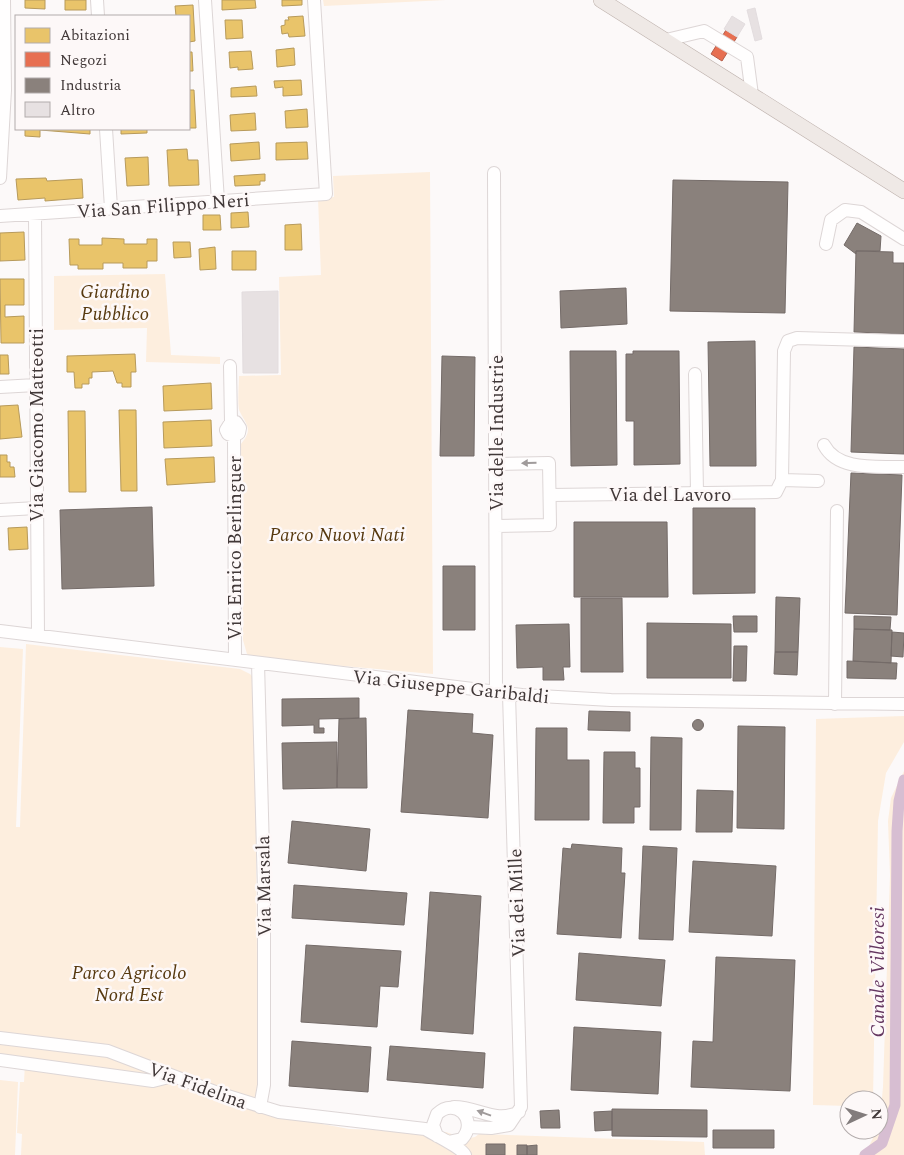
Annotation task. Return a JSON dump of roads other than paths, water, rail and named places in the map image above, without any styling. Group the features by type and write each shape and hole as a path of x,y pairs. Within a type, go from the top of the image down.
{"main road":[{"path":"601,0 904,191"}],"street":[{"path":"0,178 5,107 4,0"},
{"path":"97,0 98,15"},
{"path":"205,0 218,201"},
{"name":"Via San Filippo Neri","path":"0,216 326,194 314,0"},
{"path":"666,40 704,31 747,57 752,95"},
{"path":"106,130 111,208"},
{"name":"Via delle Industrie","path":"494,173 496,526 502,693"},
{"path":"826,244 831,220 845,210 861,212 904,238"},
{"name":"Via Giacomo Matteotti","path":"35,214 38,636"},
{"path":"818,481 782,480 784,351 788,341 797,338 904,341"},
{"name":"Via Enrico Berlinguer","path":"230,366 231,422 236,422 240,428 239,433 234,436 235,660"},
{"path":"694,374 697,493"},
{"path":"0,387 36,385"},
{"path":"824,445 829,453 849,464 904,467"},
{"path":"496,464 549,463 550,495 550,525 496,526"},
{"name":"Via del Lavoro","path":"550,495 770,493 779,489 782,480"},
{"path":"0,510 37,508"},
{"path":"836,704 837,511"},
{"name":"Via Giuseppe Garibaldi","path":"0,631 502,693 605,700 904,704"},
{"name":"Via Marsala","path":"258,663 264,890 264,1085 260,1107"},
{"name":"Via dei Mille","path":"502,693 522,1094 519,1112"},
{"name":"Via Fidelina","path":"0,1040 108,1051 260,1107 306,1116 425,1129 459,1147 465,1155"},
{"path":"0,1060 153,1081 173,1076"},
{"path":"449,1107 469,1107 498,1118 509,1117 519,1112"},
{"path":"449,1107 464,1112 468,1129 469,1155"},
{"name":"Via Fidelina","path":"398,1126 437,1114 449,1107"},
{"path":"468,1129 501,1128 509,1125 519,1112"},
{"path":"437,1114 433,1125 442,1139 462,1139 468,1129"}],"waterway":[{"name":"Canale Villoresi","path":"865,1155 882,1143 895,1105 897,831 899,801 904,780"}],"park label":[{"name":"Giardino Pubblico","path":"115,302"},
{"name":"Parco Nuovi Nati","path":"337,534"},
{"name":"Parco Agricolo Nord Est","path":"129,983"}]}
